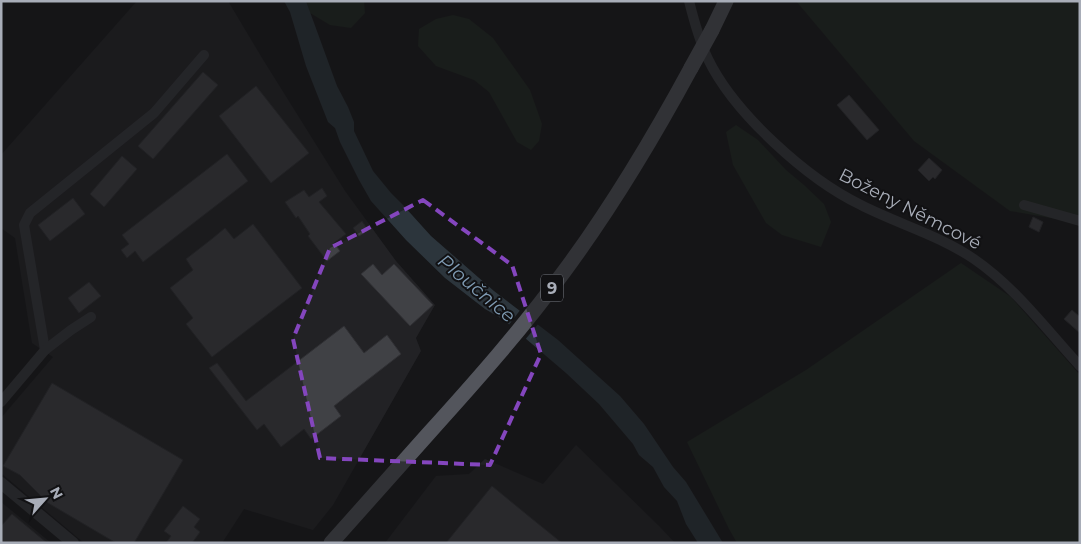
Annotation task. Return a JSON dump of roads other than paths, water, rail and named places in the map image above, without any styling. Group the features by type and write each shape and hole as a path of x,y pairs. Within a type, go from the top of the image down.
{"main road":[{"name":"9","path":"331,543 452,408 534,312 590,237 659,128 726,1"}],"street":[{"name":"Boženy Němcové","path":"689,1 701,42 718,77 735,101 770,138 806,170 834,190 861,205 947,244 974,259 1012,291 1080,366"},
{"path":"45,350 24,225 30,213 154,113 204,54"},
{"path":"1024,206 1080,221"},
{"path":"1,402 45,350 91,317"},
{"path":"1,483 73,543"}],"water":[{"name":"Ploučnice","path":"284,1 306,1 337,86 354,122 354,131 373,171 431,236 494,291 558,340 620,396 644,424 673,467 686,482 723,543 698,543 686,524 677,501 664,487 653,467 639,455 633,444 599,404 504,320 485,309 445,278 406,240 371,201 340,142 335,128 328,122 306,66 290,12"}]}
